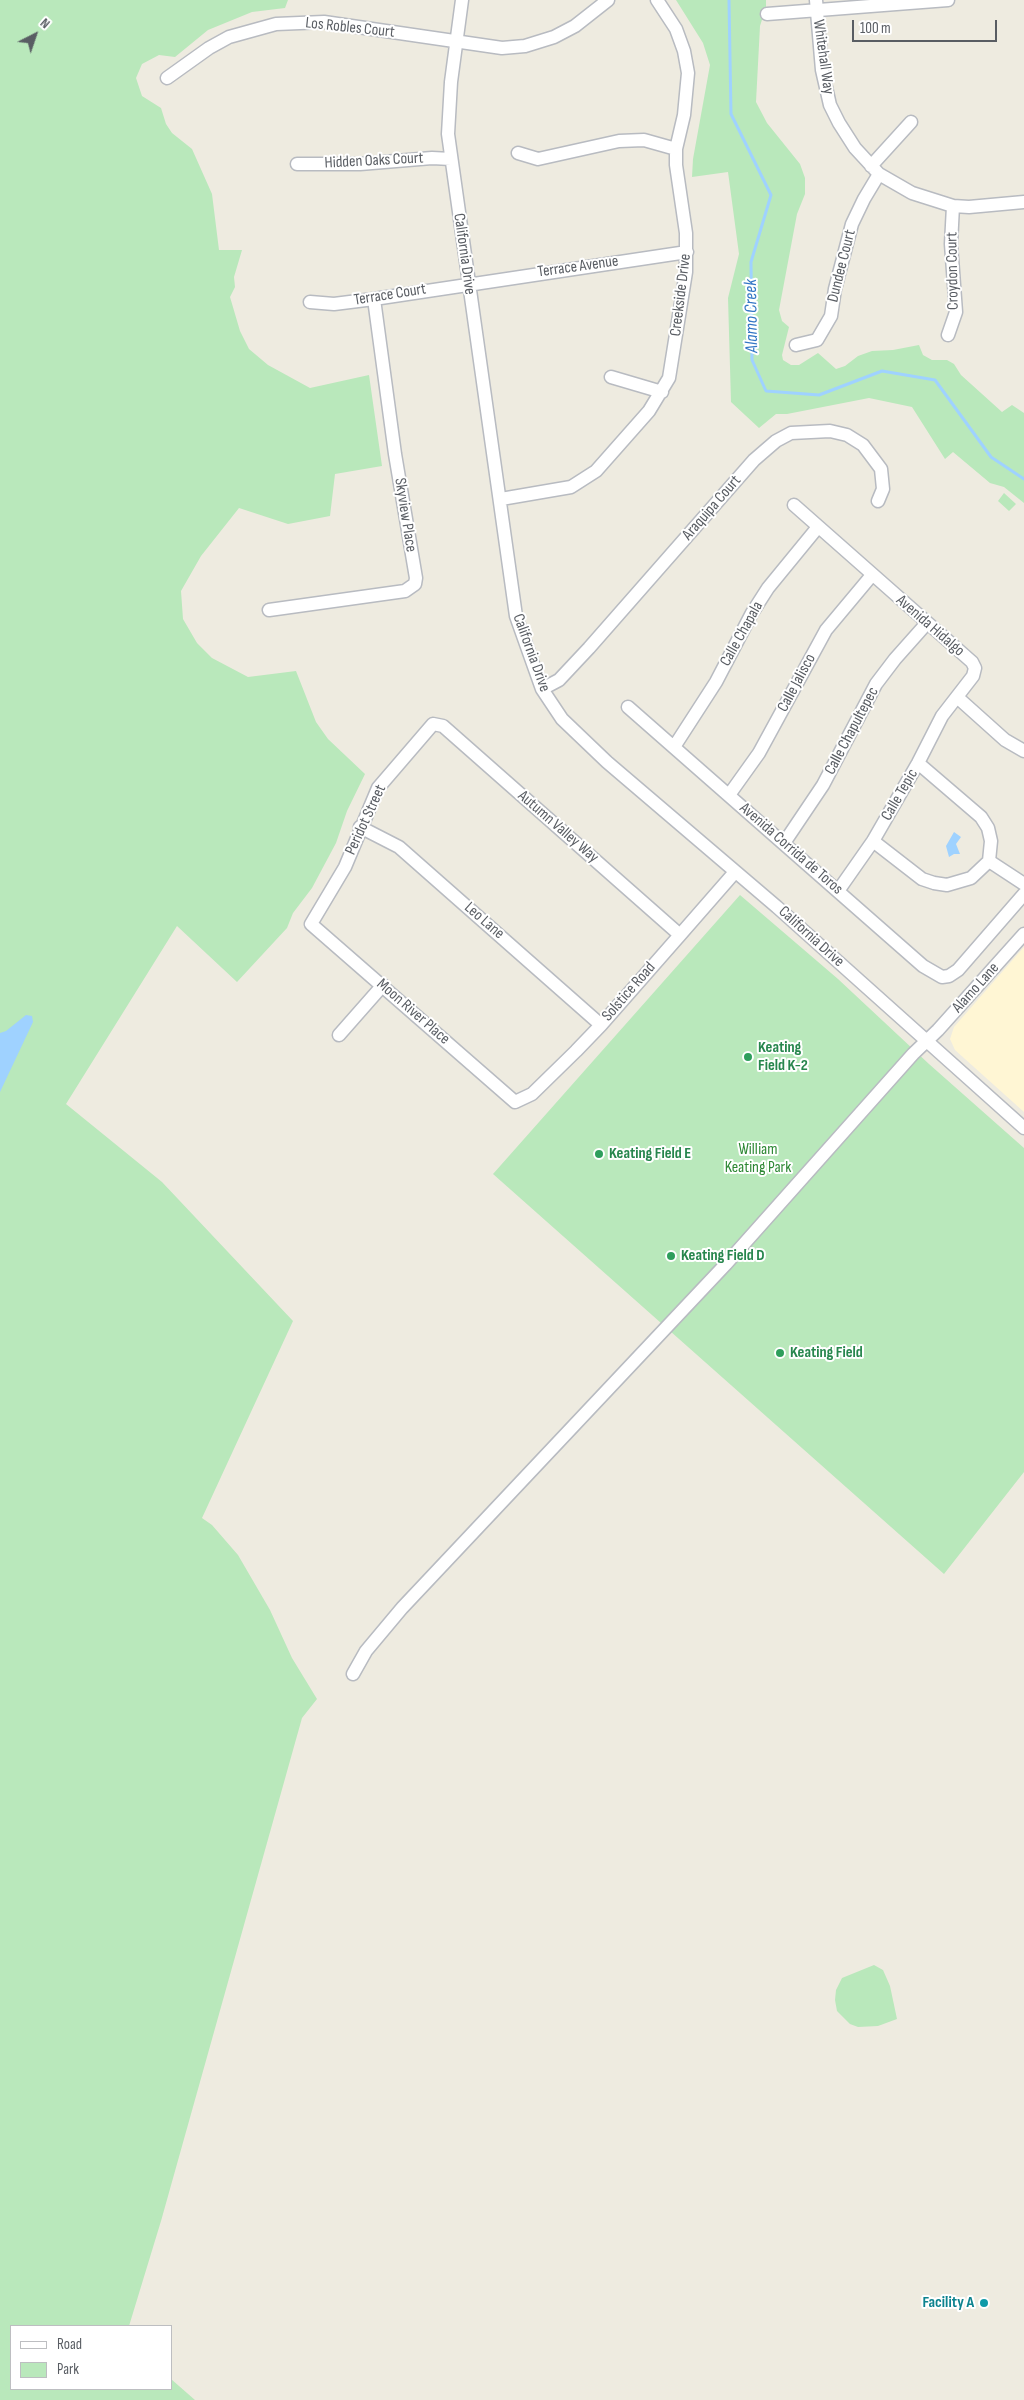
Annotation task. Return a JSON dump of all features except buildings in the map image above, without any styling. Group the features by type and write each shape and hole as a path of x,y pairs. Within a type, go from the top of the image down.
{"street":[{"name":"California Drive","path":"462,0 451,82 448,134 516,616 542,689 562,719 581,738 1024,1128"},
{"name":"Los Robles Court","path":"167,78 209,48 229,37 276,24 324,22 502,48 525,46 554,37 575,26 608,0"},
{"name":"Creekside Drive","path":"501,499 571,487 583,481 607,460 649,412 669,378 686,272 686,233 676,165 676,149 684,115 688,73 684,51 676,29 657,0"},
{"path":"767,14 816,5 948,0"},
{"name":"Whitehall Way","path":"816,5 822,70 830,105 855,148 875,170 912,193 953,206 969,207 1024,202"},
{"name":"Dundee Court","path":"796,345 817,340 830,316 852,224 875,170 911,122"},
{"path":"518,153 538,159 620,141 644,140 676,149"},
{"name":"Hidden Oaks Court","path":"297,164 360,164 432,158 451,159"},
{"name":"Croydon Court","path":"948,336 956,312 951,244 953,206"},
{"name":"Terrace Avenue","path":"469,284 687,252"},
{"name":"Terrace Court","path":"310,302 334,304 469,284"},
{"name":"Skyview Place","path":"270,610 405,591 415,584 374,299"},
{"path":"611,377 662,392"},
{"name":"Araquipa Court","path":"542,689 559,680 754,460 791,433 830,431 848,435 863,445 882,469 884,482 878,501"},
{"name":"Avenida Hidalgo","path":"794,505 972,662 975,668 973,676 957,697"},
{"name":"Calle Chapala","path":"674,746 716,682 752,613 768,588 818,527"},
{"name":"Calle Jalisco","path":"729,795 759,753 826,630 872,575"},
{"name":"Calle Chapultepec","path":"784,843 823,785 876,684 927,623"},
{"path":"957,697 1005,740 1024,751"},
{"name":"Calle Tepic","path":"838,891 873,841 918,763 942,716 957,697"},
{"name":"Avenida Corrida de Toros","path":"628,707 932,972 942,977 949,976 958,970 1024,894"},
{"name":"Peridot Street","path":"311,924 345,867 360,827 378,788 434,724"},
{"name":"Autumn Valley Way","path":"434,724 443,726 680,935"},
{"path":"873,841 922,879 934,884 947,885 971,878 989,861 991,840 988,828 981,817 918,763"},
{"name":"Leo Lane","path":"360,827 399,847 601,1025"},
{"path":"989,861 1024,884"},
{"name":"Solstice Road","path":"515,1102 532,1094 601,1025 735,872"},
{"name":"Moon River Place","path":"311,924 515,1102"},
{"name":"Alamo Lane","path":"353,1674 366,1651 402,1608 726,1264 1024,934"},
{"path":"338,1035 383,985"}],"shaded area":[{"path":"1024,947 1024,1112 955,1050 950,1039 954,1027"}],"green space":[{"path":"0,0 288,0 285,8 252,12 208,30 175,57 159,55 142,64 136,78 142,96 161,108 166,124 172,133 192,149 212,194 219,250 242,250 234,277 235,287 230,297 240,331 249,349 268,365 310,388 369,375 382,466 335,474 330,516 288,524 239,508 201,556 181,591 183,619 197,643 212,658 248,677 296,671 316,722 328,739 365,774 347,811 336,843 312,888 293,913 287,928 237,982 177,926 66,1104 162,1182 293,1321 202,1518 212,1525 238,1555 270,1610 292,1658 317,1699 302,1718 161,2221 129,2325 10,2325 10,2390 172,2390 172,2380 195,2400 0,2400"},
{"path":"676,0 766,0 766,7 760,26 756,102 767,123 800,164 805,178 805,194 797,214 779,310 782,321 789,327 782,355 783,360 791,365 799,365 818,353 836,369 845,366 858,356 872,351 893,350 919,345 923,355 932,360 947,360 954,364 961,375 1002,412 1012,405 1024,413 1024,503 1004,487 990,483 953,452 945,459 912,407 869,398 787,414 776,414 759,428 731,402 728,298 739,254 728,172 692,177 693,159 710,65 703,43"},
{"path":"1004,493 1016,504 1009,511 998,501"},
{"name":"William Keating Park","path":"740,895 838,979 929,1064 1024,1148 1024,1472 944,1574 493,1174"},
{"path":"874,1965 883,1970 890,1986 897,2019 878,2026 858,2027 850,2024 837,2011 836,1990 842,1978"}],"water":[{"path":"954,832 961,837 956,844 960,854 954,854 949,857 946,846"},
{"path":"26,1015 32,1016 33,1022 0,1092 0,1033 6,1031"}],"waterway":[{"name":"Alamo Creek","path":"729,0 731,114 771,195 751,262 752,360 766,391 819,395 882,371 935,380 991,457 1024,479"}],"place":[{"name":"Keating Field K-2","path":"748,1057"},
{"name":"Keating Field E","path":"599,1154"},
{"name":"Keating Field D","path":"671,1256"},
{"name":"Keating Field","path":"780,1353"},
{"name":"Facility A","path":"984,2303"}]}
